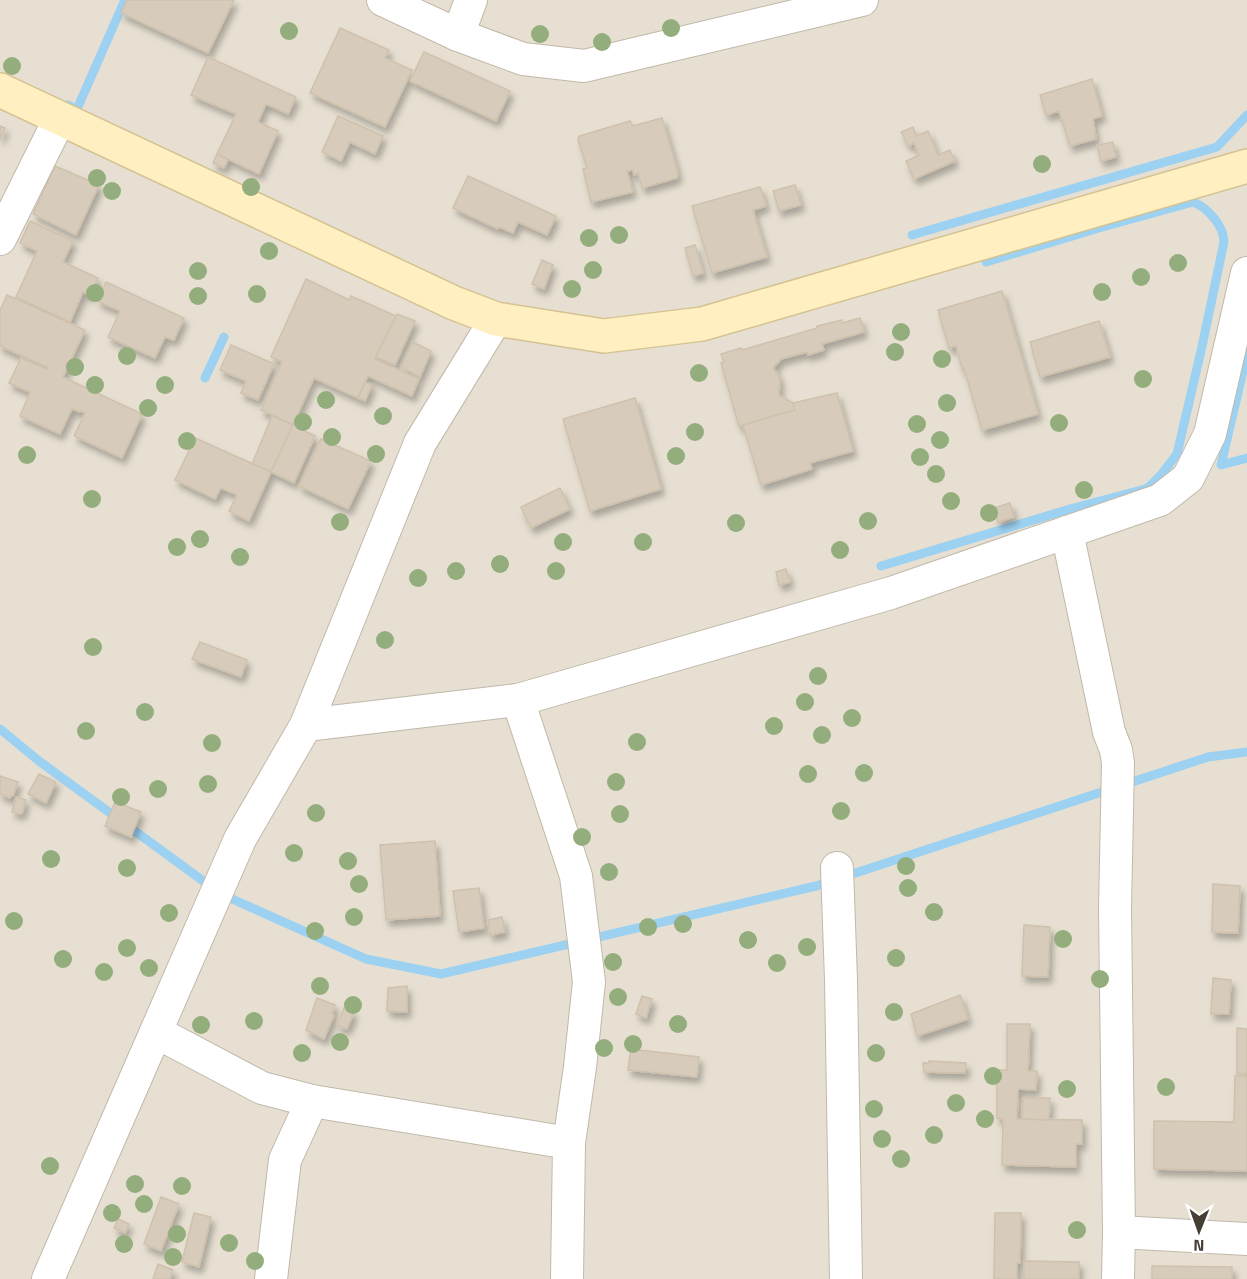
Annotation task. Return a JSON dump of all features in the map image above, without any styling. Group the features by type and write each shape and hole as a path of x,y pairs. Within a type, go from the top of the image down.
{"main road":[{"path":"0,90 454,303 496,319 604,336 702,324 1247,166"}],"street":[{"path":"383,0 458,34 523,59 584,66 862,0"},
{"path":"458,34 471,0"},
{"path":"0,239 60,118"},
{"path":"306,725 518,700 891,593 1161,500 1188,478 1210,434 1247,273"},
{"path":"48,1279 240,839 306,725 420,443 496,319"},
{"path":"1067,532 1109,732 1116,750 1118,764 1115,908 1118,1279"},
{"path":"518,700 576,876 589,982 580,1067 568,1143 567,1279"},
{"path":"837,868 846,1279"},
{"path":"156,1032 262,1088 312,1101 568,1143"},
{"path":"271,1279 285,1160 312,1101"},
{"path":"1119,1232 1247,1239"}],"shaded area":[{"path":"0,0 1247,0 1247,1279 0,1279"}],"building":[{"path":"127,0 234,0 208,53 121,13"},
{"path":"340,28 389,50 385,58 412,70 385,127 310,93"},
{"path":"424,52 510,91 496,121 410,81"},
{"path":"208,57 296,97 288,114 266,104 258,122 278,131 259,174 217,154 236,114 191,95"},
{"path":"1092,79 1102,116 1093,119 1096,139 1070,146 1059,111 1046,115 1040,95"},
{"path":"338,116 383,136 375,154 350,142 341,161 322,152"},
{"path":"662,118 678,173 677,178 642,188 638,173 634,175 633,170 627,171 633,192 591,202 583,169 587,168 579,136 630,121 633,126"},
{"path":"0,126 5,128 0,140"},
{"path":"913,127 916,136 928,131 938,155 950,150 955,161 914,179 906,161 919,155 914,143 909,146 901,132"},
{"path":"1113,142 1116,157 1101,161 1097,145"},
{"path":"217,154 228,160 224,168 213,163"},
{"path":"55,166 99,185 76,235 33,214"},
{"path":"468,176 556,216 547,235 518,222 513,233 499,227 498,229 453,208"},
{"path":"795,185 801,205 779,211 773,191"},
{"path":"760,187 766,206 753,210 767,257 712,273 692,206"},
{"path":"30,221 73,241 63,262 98,278 90,296 83,292 70,322 16,297 37,251 20,243"},
{"path":"695,245 703,273 693,276 685,248"},
{"path":"542,260 553,265 544,289 532,284"},
{"path":"306,279 349,300 351,296 396,316 375,359 419,379 412,396 368,376 358,398 314,378 293,425 261,410 282,362 271,357"},
{"path":"106,282 184,318 174,340 165,337 155,358 108,337 120,311 97,301"},
{"path":"1002,291 1038,414 982,430 956,346 949,348 938,310"},
{"path":"7,295 85,330 63,377 142,414 122,458 74,436 85,413 81,411 72,409 60,434 20,416 30,392 9,383 21,358 47,369 47,367 0,346 0,311"},
{"path":"397,314 415,321 395,365 376,357"},
{"path":"860,318 864,332 822,344 824,350 781,359 773,368 780,381 779,395 793,403 795,410 739,426 721,363 724,362 721,354 741,348 742,350 817,328 817,326"},
{"path":"1099,321 1110,357 1040,377 1030,342"},
{"path":"413,342 431,351 420,377 401,367"},
{"path":"231,345 274,364 258,400 241,393 246,381 220,370"},
{"path":"365,382 372,385 365,401 358,398"},
{"path":"837,393 853,451 810,463 812,469 761,485 743,425 795,410 793,403"},
{"path":"635,398 661,489 590,511 563,419"},
{"path":"272,416 293,425 271,472 252,464"},
{"path":"293,425 315,436 294,483 271,472"},
{"path":"195,438 271,472 249,521 229,511 237,495 221,488 215,499 175,480"},
{"path":"321,439 371,461 348,509 299,486"},
{"path":"560,488 570,509 531,528 521,507"},
{"path":"1010,503 1014,517 998,522 994,508"},
{"path":"786,569 790,582 779,585 776,572"},
{"path":"200,642 247,660 241,677 192,659"},
{"path":"39,774 56,782 46,803 28,794"},
{"path":"0,776 18,782 10,798 0,794"},
{"path":"16,797 26,800 22,814 12,812"},
{"path":"115,802 141,812 131,837 105,826"},
{"path":"435,841 440,916 386,920 380,845"},
{"path":"1213,884 1240,886 1238,933 1212,932"},
{"path":"479,888 484,928 459,932 453,891"},
{"path":"502,917 505,932 490,935 488,920"},
{"path":"1024,925 1050,927 1048,977 1022,976"},
{"path":"1213,978 1231,980 1229,1014 1211,1014"},
{"path":"407,986 407,1012 387,1011 388,988"},
{"path":"960,995 968,1019 917,1036 911,1014"},
{"path":"642,996 652,999 646,1018 636,1014"},
{"path":"317,998 335,1005 332,1014 334,1015 324,1039 306,1030"},
{"path":"344,1008 354,1012 347,1029 337,1025"},
{"path":"1007,1024 1030,1024 1028,1071 1037,1071 1036,1090 1018,1089 1017,1119 1082,1120 1082,1144 1076,1144 1076,1167 1002,1165 1003,1119 997,1118 997,1070 1007,1070"},
{"path":"1237,1028 1247,1029 1247,1074 1237,1074"},
{"path":"631,1049 699,1057 697,1077 628,1070"},
{"path":"929,1061 966,1063 965,1073 924,1072 923,1063 929,1063"},
{"path":"1235,1076 1247,1076 1247,1171 1154,1169 1154,1121 1234,1122"},
{"path":"1023,1098 1050,1098 1049,1120 1022,1119"},
{"path":"161,1197 179,1204 161,1251 144,1244"},
{"path":"194,1213 211,1217 199,1267 182,1262"},
{"path":"995,1213 1021,1213 1020,1263 1017,1263 1017,1279 994,1279"},
{"path":"118,1219 129,1224 125,1233 114,1228"},
{"path":"1024,1261 1079,1262 1079,1279 1024,1279"},
{"path":"158,1264 173,1270 170,1279 153,1279"},
{"path":"1152,1266 1232,1267 1232,1279 1152,1279"}],"waterway":[{"path":"68,105 77,109 126,0"},
{"path":"912,235 1217,147 1247,115"},
{"path":"881,566 1070,509 1145,489 1161,475 1177,454 1224,242 1218,224 1209,213 1193,202 986,262"},
{"path":"205,378 224,337"},
{"path":"1247,354 1221,465 1247,458"},
{"path":"0,729 39,761 221,894 366,959 441,974 816,886 1208,757 1247,752"}]}
